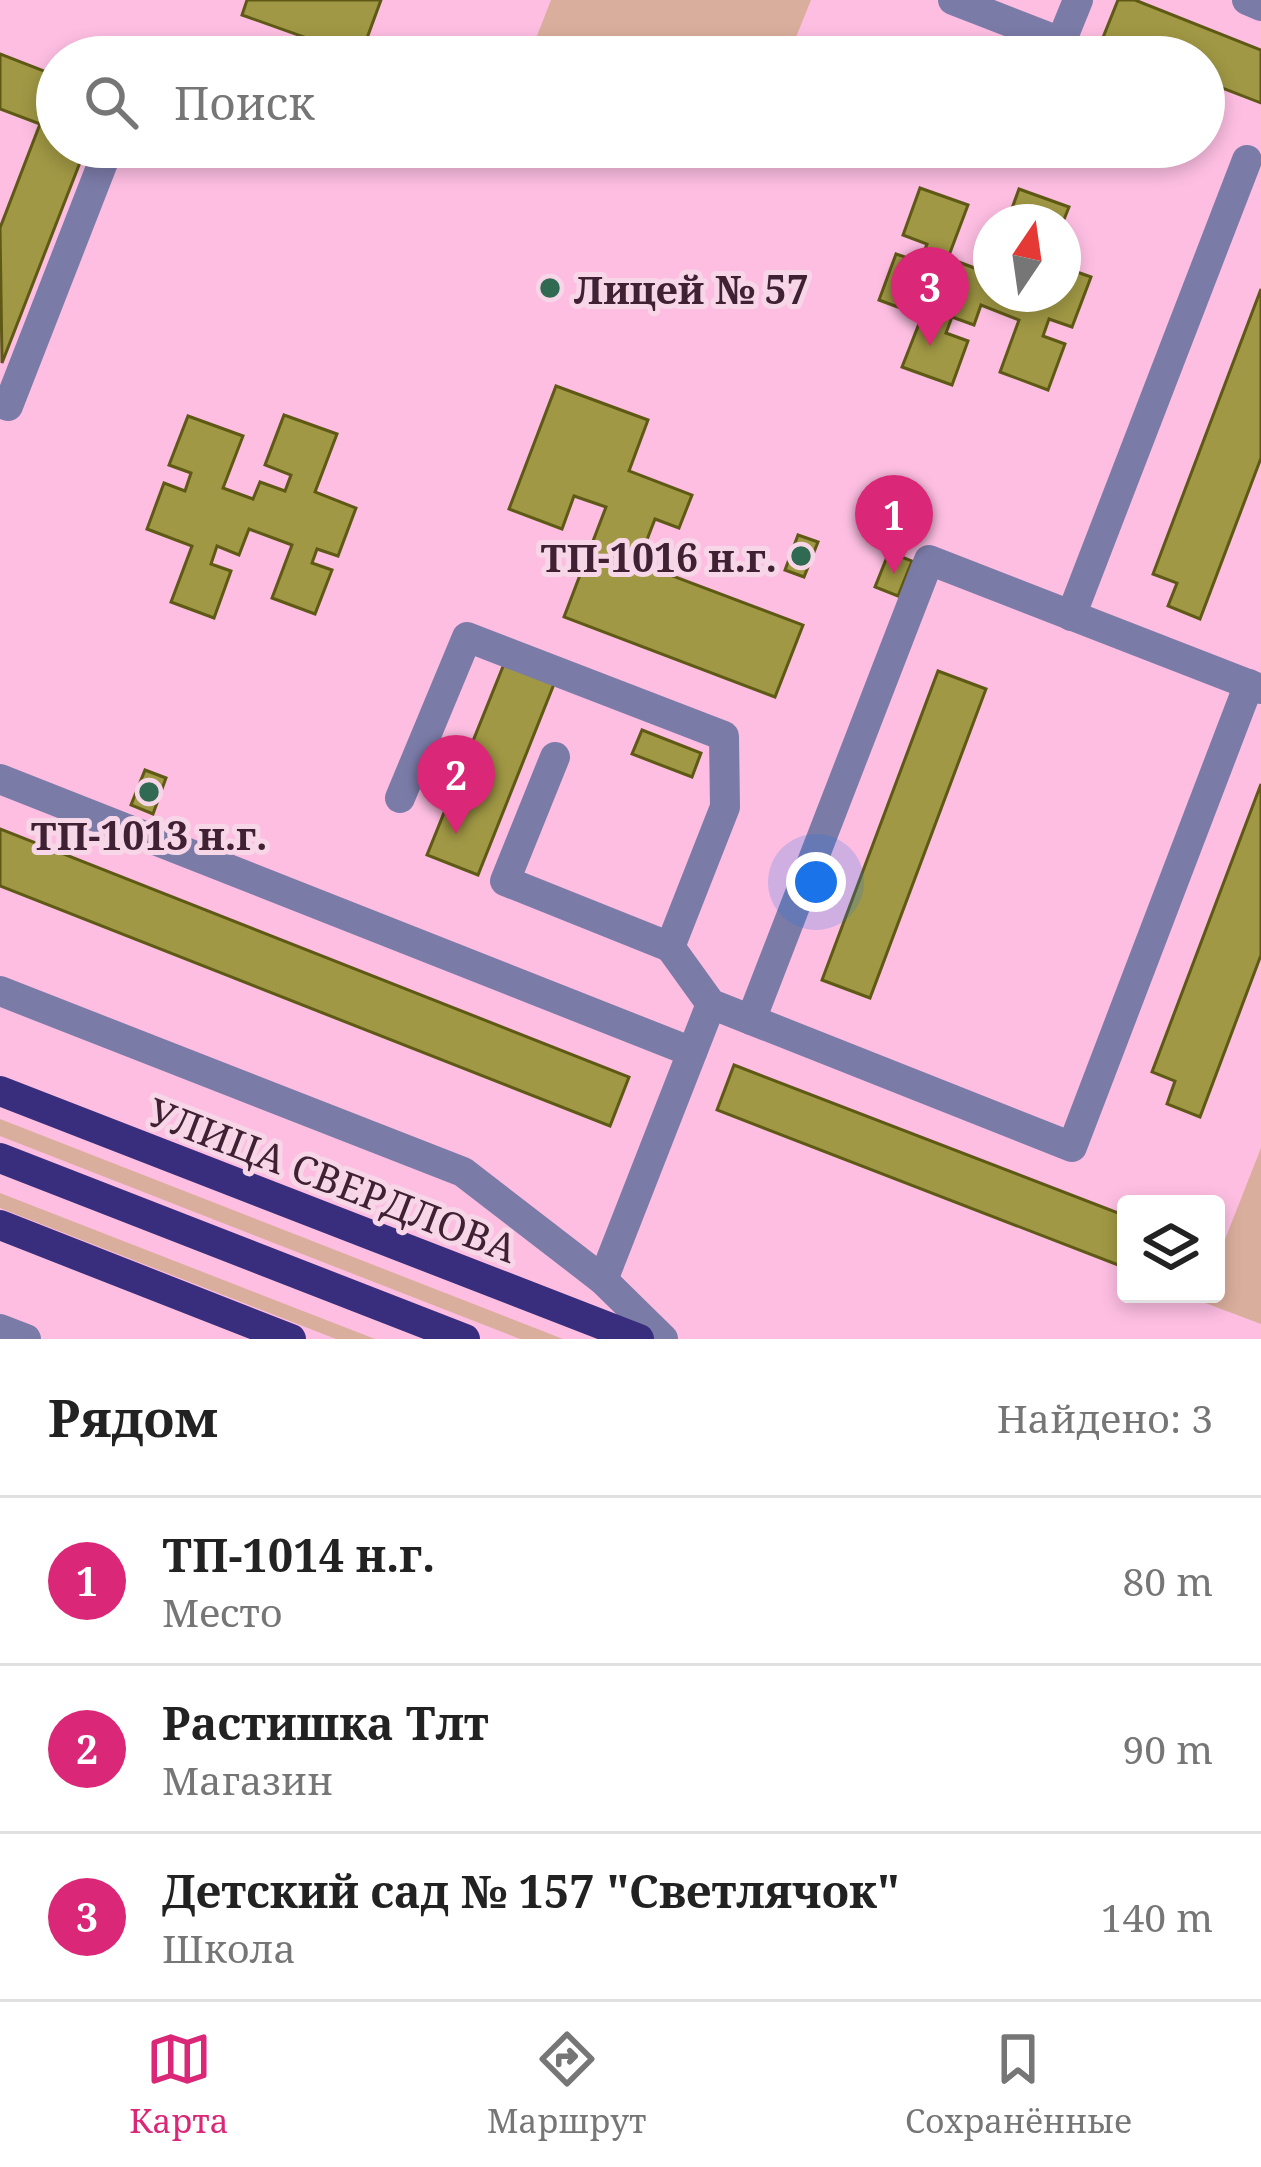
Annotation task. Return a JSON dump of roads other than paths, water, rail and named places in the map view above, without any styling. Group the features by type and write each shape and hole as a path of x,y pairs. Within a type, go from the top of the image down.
{"main road":[{"name":"УЛИЦА СВЕРДЛОВА","path":"0,1091 639,1339"},
{"path":"0,1158 465,1339"},
{"path":"0,1225 291,1339"}],"street":[{"path":"953,0 1046,36"},
{"path":"1063,36 1078,0"},
{"path":"1247,0 1261,6"},
{"path":"1071,616 1247,160"},
{"path":"0,403 8,406 101,168"},
{"path":"555,757 505,881 670,946 711,1004 1072,1147 1255,687 928,560 751,1019"},
{"path":"400,798 467,637 724,736 711,773 724,807 670,946"},
{"path":"0,779 692,1052"},
{"path":"0,991 463,1172 603,1280 662,1339"},
{"path":"603,1280 711,1004"},
{"path":"0,1329 26,1339"}],"place":[{"name":"Лицей № 57","path":"550,288"},
{"name":"Детский сад № 157 \"Светлячок\"","path":"930,346"},
{"name":"ТП-1016 н.г.","path":"801,556"},
{"name":"ТП-1014 н.г.","path":"894,574"},
{"name":"ТП-1013 н.г.","path":"149,792"},
{"name":"Растишка Тлт","path":"456,834"}]}
